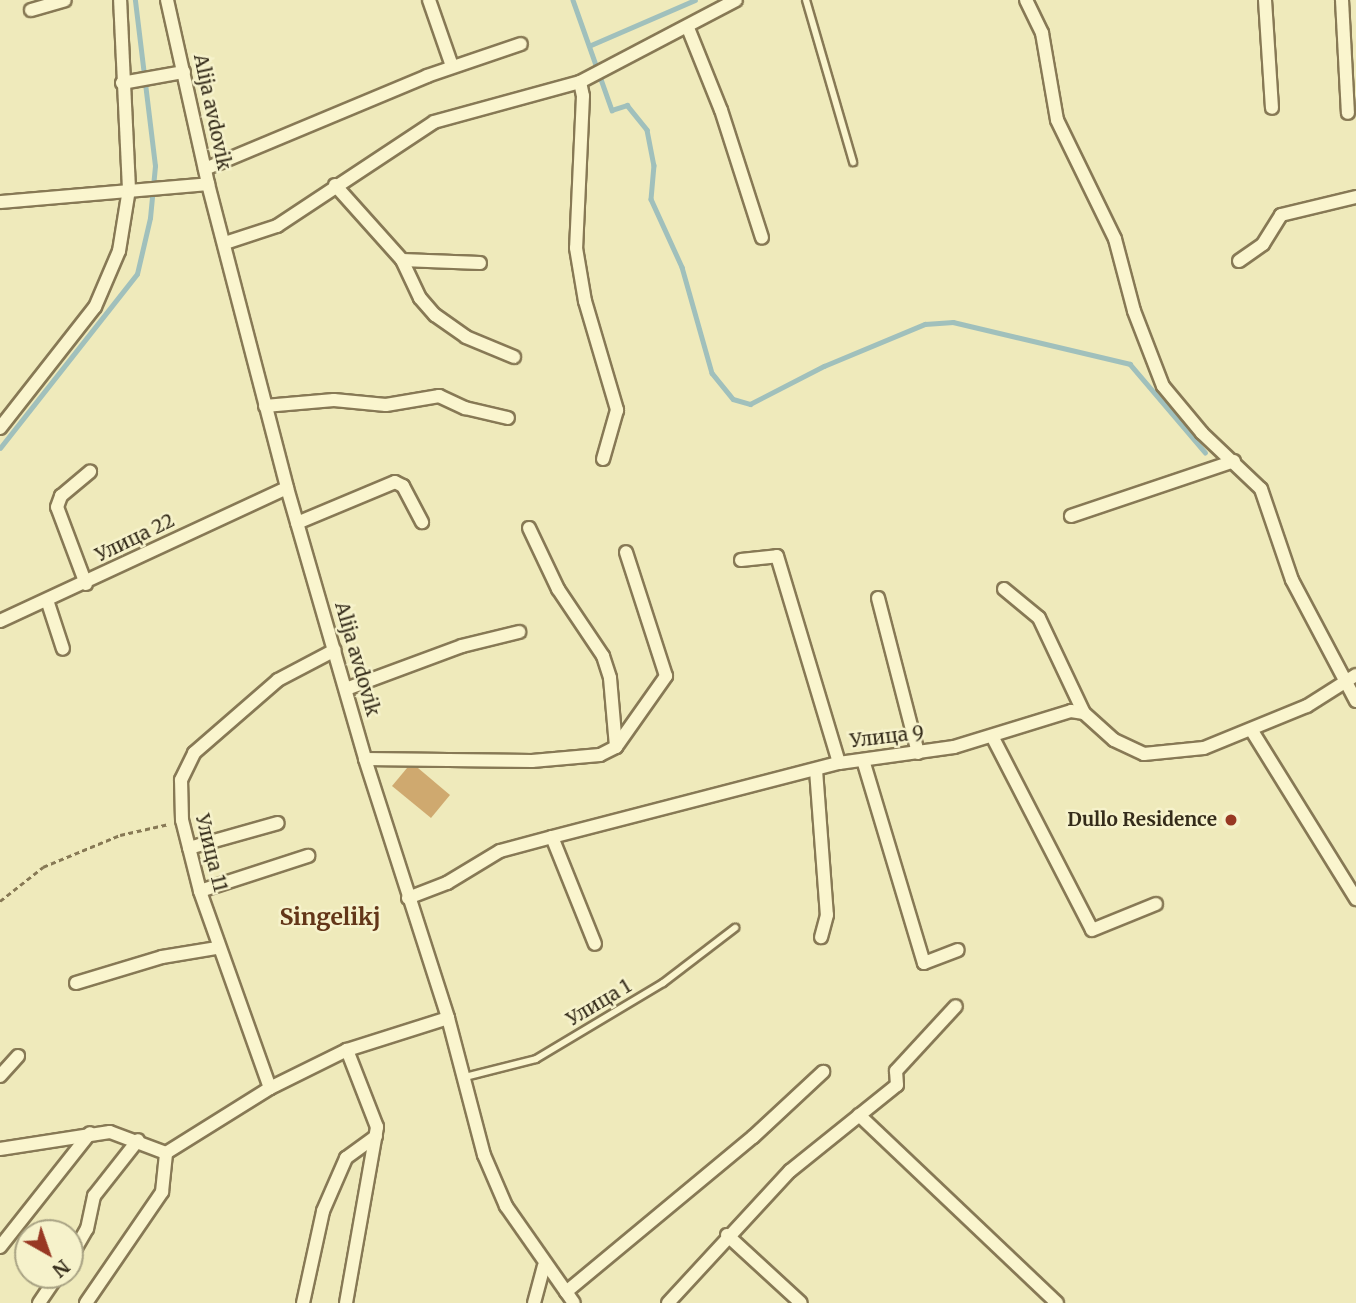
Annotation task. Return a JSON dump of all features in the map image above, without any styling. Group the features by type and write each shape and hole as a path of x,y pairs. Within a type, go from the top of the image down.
{"street":[{"path":"31,10 65,0"},
{"path":"0,428 95,307 109,282 125,227 129,189 120,0"},
{"name":"Alija avdovik","path":"167,0 208,184 287,488 365,759 448,1018 489,1168 506,1206 544,1266 574,1303"},
{"path":"429,0 452,66"},
{"path":"225,243 266,232 434,121 580,82 622,63 736,0"},
{"path":"1026,0 1042,33 1057,120 1115,239 1153,365 1163,386 1202,433 1234,461 1269,503 1292,580 1351,678 1356,701"},
{"path":"1265,0 1272,108"},
{"path":"1342,0 1348,113"},
{"path":"688,28 721,110 762,238"},
{"path":"205,169 452,66 521,44"},
{"path":"126,82 184,72"},
{"path":"580,82 583,96 576,248 585,301 617,410 603,459"},
{"path":"0,202 208,184"},
{"path":"335,185 402,260 420,298 435,315 466,337 514,357"},
{"path":"1238,261 1263,244 1281,215 1356,197"},
{"path":"402,260 480,263"},
{"path":"265,406 334,400 386,405 439,396 465,408 508,418"},
{"path":"1071,516 1234,461"},
{"path":"86,584 57,507 61,496 90,472"},
{"path":"297,523 395,482 403,486 422,522"},
{"name":"Улица 22","path":"0,621 48,603 287,488"},
{"path":"529,528 558,589 603,656 610,678 617,747"},
{"path":"365,759 532,761 600,755 617,747 666,676 626,552"},
{"path":"741,560 777,556 839,763"},
{"path":"1004,589 1039,618 1084,713 1114,740 1144,754 1178,753 1252,731 1307,706 1351,678"},
{"path":"878,598 919,753"},
{"path":"48,603 63,649"},
{"path":"346,689 462,646 519,632"},
{"name":"Улица 11","path":"270,1088 217,948 200,891 182,820 181,780 194,753 278,680 334,650"},
{"name":"Улица 9","path":"408,898 447,883 500,851 552,836 839,763 919,753 992,736 1071,711 1084,713"},
{"path":"1252,731 1356,899"},
{"path":"992,736 1092,930 1156,904"},
{"path":"863,760 924,963 958,950"},
{"path":"816,770 827,915 821,937"},
{"path":"189,848 278,823"},
{"path":"552,836 595,944"},
{"path":"200,891 308,856"},
{"path":"76,983 162,957 217,948"},
{"path":"668,1303 727,1235 790,1171 897,1085 896,1071 956,1006"},
{"path":"166,1153 270,1088 347,1050 448,1018"},
{"path":"346,1303 377,1127 347,1050"},
{"path":"0,1076 18,1056"},
{"path":"566,1292 753,1137 824,1072"},
{"path":"859,1115 1058,1303"},
{"path":"0,1149 110,1132 138,1140 166,1153"},
{"path":"0,1247 90,1133"},
{"path":"303,1303 323,1211 346,1158 376,1136"},
{"path":"84,1234 94,1196 138,1140"},
{"path":"86,1303 162,1192 166,1153"},
{"path":"727,1235 801,1303"},
{"path":"534,1303 544,1266"}],"lane":[{"path":"806,0 853,162"},
{"name":"Улица 1","path":"465,1077 536,1059 663,983 735,928"}],"path":[{"path":"0,901 43,867 120,835 182,820"}],"building":[{"path":"407,768 418,768 450,795 431,818 392,786"}],"waterway":[{"path":"0,448 137,274 150,218 155,166 135,0"},
{"path":"573,0 612,110 627,105 647,130 654,165 651,199 682,267 712,373 733,399 750,404 824,366 925,324 953,322 1130,364 1205,452"},
{"path":"591,45 695,0"}],"place":[{"name":"Dullo Residence","path":"1231,820"}],"district":[{"name":"Singelikj","path":"330,917"}]}
